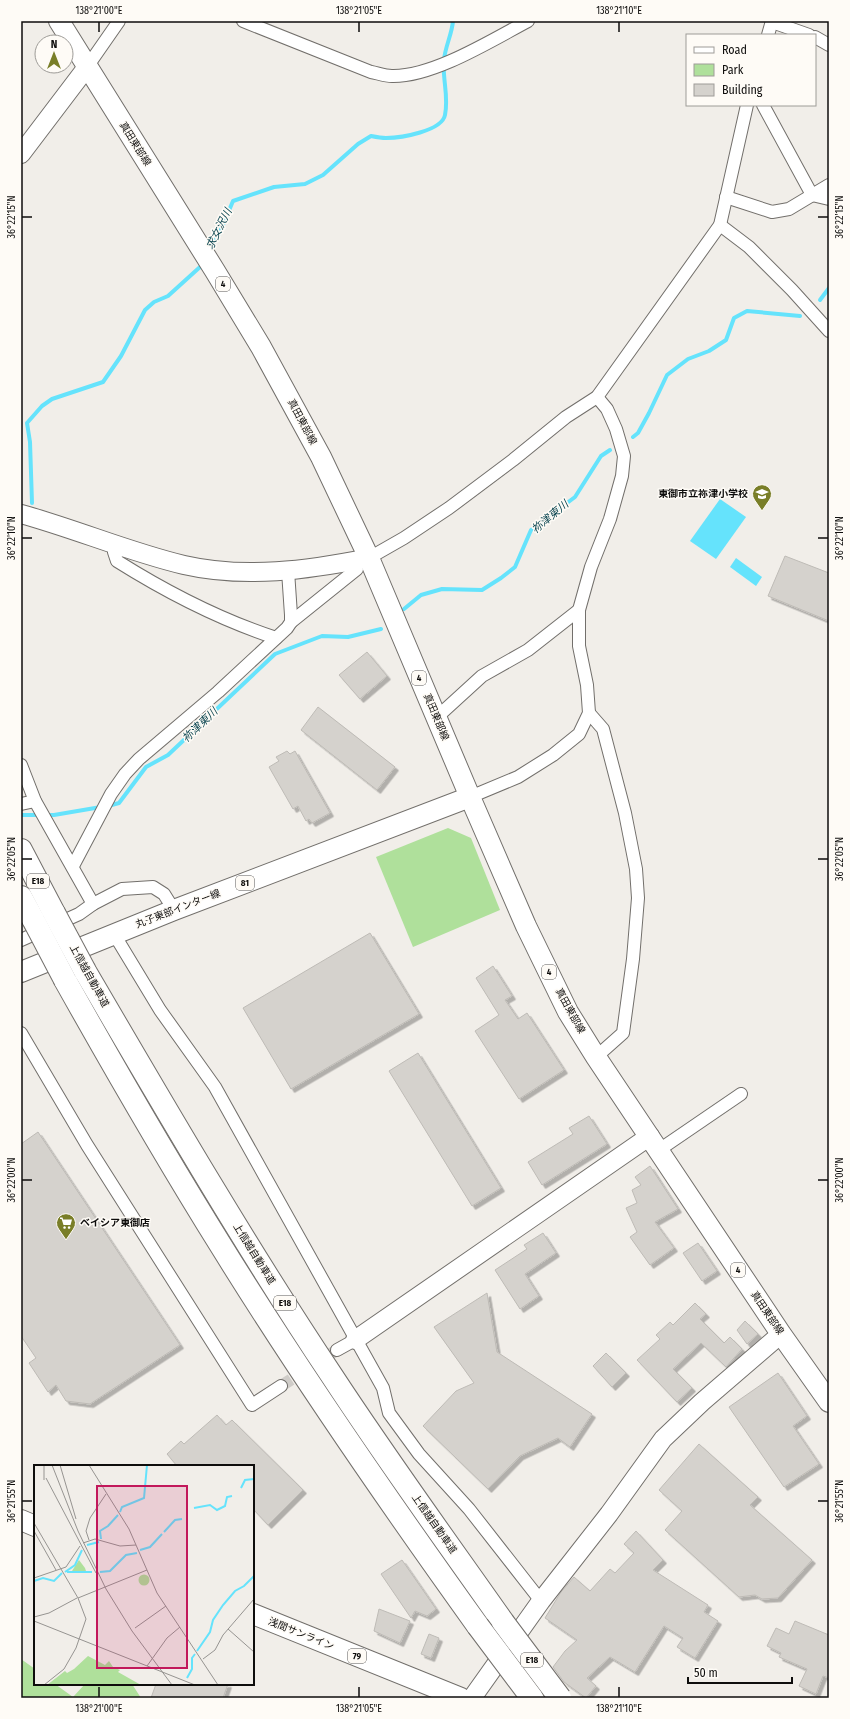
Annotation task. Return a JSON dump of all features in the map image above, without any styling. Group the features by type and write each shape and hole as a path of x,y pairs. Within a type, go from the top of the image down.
{"highway":[{"name":"上信越自動車道","path":"21,850 85,971 163,1105 228,1212 332,1376 503,1622 560,1698"},
{"name":"E18","path":"21,897 65,980 140,1113 224,1250 312,1386 395,1510 478,1626 532,1698"}],"main road":[{"name":"真田東部線","path":"59,21 260,347 321,457 363,564 436,718 533,940 568,1012 596,1057 781,1334 829,1402"},
{"name":"丸子東部インター線","path":"21,972 174,910 470,797"},
{"path":"21,1520 34,1526"},
{"name":"浅間サンライン","path":"254,1614 461,1698"}],"street":[{"path":"21,154 87,67 118,21"},
{"path":"243,21 371,72 392,76 422,72 459,57 528,21"},
{"path":"768,34 772,21 806,34"},
{"path":"816,38 829,45"},
{"path":"73,866 108,799 125,774 139,759 218,692 287,628 291,622 363,564 449,508 513,460 566,417 597,397 720,225 748,106"},
{"path":"764,106 812,195 829,199"},
{"path":"726,197 772,212 789,208 829,185"},
{"path":"720,225 749,247 792,290 829,331"},
{"path":"470,797 518,777 553,755 579,734 589,713 587,685 579,646 579,610 591,567 610,519 622,476 624,456 616,429 606,409 597,397"},
{"path":"21,514 185,565 216,570 266,572 363,564"},
{"path":"117,545 114,552 117,561 172,594 231,622 276,638"},
{"path":"288,571 291,622"},
{"path":"436,718 482,676 528,650 579,610"},
{"path":"589,713 603,729 625,813 636,869 638,898 633,959 623,1034 596,1057"},
{"path":"21,765 37,805 73,866 93,904"},
{"path":"21,804 37,805"},
{"path":"21,940 79,914 93,904 122,889 153,887 164,894 174,910"},
{"path":"114,934 160,1010 214,1087 383,1388 389,1413 419,1454 469,1509 541,1601"},
{"path":"21,1033 87,1145 252,1405 281,1386"},
{"path":"337,1350 355,1340 654,1143 741,1094"},
{"path":"472,1698 541,1601 609,1514 663,1439 702,1402 781,1334"}],"green space":[{"path":"448,828 471,838 500,910 413,947 376,857"},
{"path":"21,1659 34,1668 34,1685 56,1685 73,1697 84,1685 133,1685 141,1698 21,1698"}],"water":[{"path":"720,499 746,517 716,559 690,541"},
{"path":"736,558 762,577 756,586 730,567"}],"building":[{"path":"785,556 829,573 829,621 768,596"},
{"path":"367,652 387,676 360,699 339,675"},
{"path":"318,707 395,767 377,790 301,730"},
{"path":"287,751 290,754 295,751 330,813 312,823 309,819 306,821 298,806 293,809 269,767 279,761 276,757"},
{"path":"370,933 419,1014 291,1089 243,1008"},
{"path":"493,966 512,996 505,1000 518,1019 527,1013 564,1070 519,1099 475,1031 499,1015 476,978"},
{"path":"418,1053 501,1188 472,1206 389,1071"},
{"path":"589,1116 607,1144 542,1185 528,1162 573,1134 569,1128"},
{"name":"ベイシア東御店","path":"38,1132 180,1345 90,1404 66,1401 56,1385 48,1392 29,1363 36,1358 21,1336 21,1144"},
{"path":"650,1166 678,1209 655,1222 674,1248 650,1265 630,1237 637,1232 626,1208 637,1203 632,1190 641,1185 635,1177"},
{"path":"543,1233 556,1253 525,1274 539,1296 520,1309 495,1270 527,1249 524,1245"},
{"path":"698,1243 717,1271 702,1281 683,1253"},
{"path":"487,1293 497,1352 592,1414 570,1447 558,1438 520,1456 488,1489 423,1426 456,1391 474,1383 434,1327"},
{"path":"695,1303 706,1314 700,1319 724,1343 730,1337 742,1349 726,1367 701,1343 673,1369 692,1388 677,1402 637,1360 660,1339 656,1335 670,1322 673,1325"},
{"path":"745,1321 758,1334 747,1344 737,1330"},
{"path":"606,1353 626,1373 612,1387 593,1366"},
{"path":"778,1373 807,1416 793,1426 819,1464 784,1487 729,1407"},
{"path":"217,1415 226,1425 232,1420 303,1490 268,1525 254,1510 254,1465 176,1465 167,1454 181,1441 184,1444"},
{"path":"699,1444 758,1497 750,1505 812,1560 778,1598 762,1599 755,1595 739,1597 665,1530 682,1511 659,1490"},
{"path":"636,1531 663,1560 653,1570 708,1605 704,1612 718,1621 695,1658 677,1647 683,1638 664,1626 635,1672 610,1657 587,1678 596,1686 586,1698 564,1682 553,1667 565,1651 577,1640 545,1618 561,1592 574,1577 590,1591 610,1569 615,1573 634,1553 624,1544"},
{"path":"402,1560 436,1609 427,1616 415,1611 411,1618 381,1574"},
{"path":"379,1609 410,1621 400,1643 374,1631"},
{"path":"795,1621 829,1635 829,1678 823,1676 816,1694 799,1686 807,1669 779,1657 781,1653 767,1646 776,1628 789,1634"},
{"path":"429,1634 439,1638 431,1658 421,1654"},
{"path":"156,1685 228,1685 223,1698 151,1698"}],"waterway":[{"name":"求女沢川","path":"209,251 220,232 233,201 274,187 305,184 323,175 358,144 371,136 380,138 401,137 429,129 442,121 446,108 444,60 453,21"},
{"name":"求女沢川","path":"32,503 30,442 27,423 42,406 52,399 103,382 121,356 145,310 154,302 168,296 200,267 203,262"},
{"name":"祢津東川","path":"820,300 829,288"},
{"name":"祢津東川","path":"633,437 638,433 649,413 667,375 688,359 709,351 726,340 734,318 747,311 800,316"},
{"name":"祢津東川","path":"404,609 421,595 442,589 482,590 501,578 515,567 531,530 575,497 601,456 610,450"},
{"name":"祢津東川","path":"108,806 119,803 146,767 168,755 275,654 322,636 348,637 381,629"},
{"name":"祢津東川","path":"21,815 54,815 101,807"}],"tunnel":[{"path":"281,1386 337,1350"}],"place":[{"name":"東御市立祢津小学校","path":"762,511"},
{"name":"ベイシア東御店","path":"66,1240"}]}
